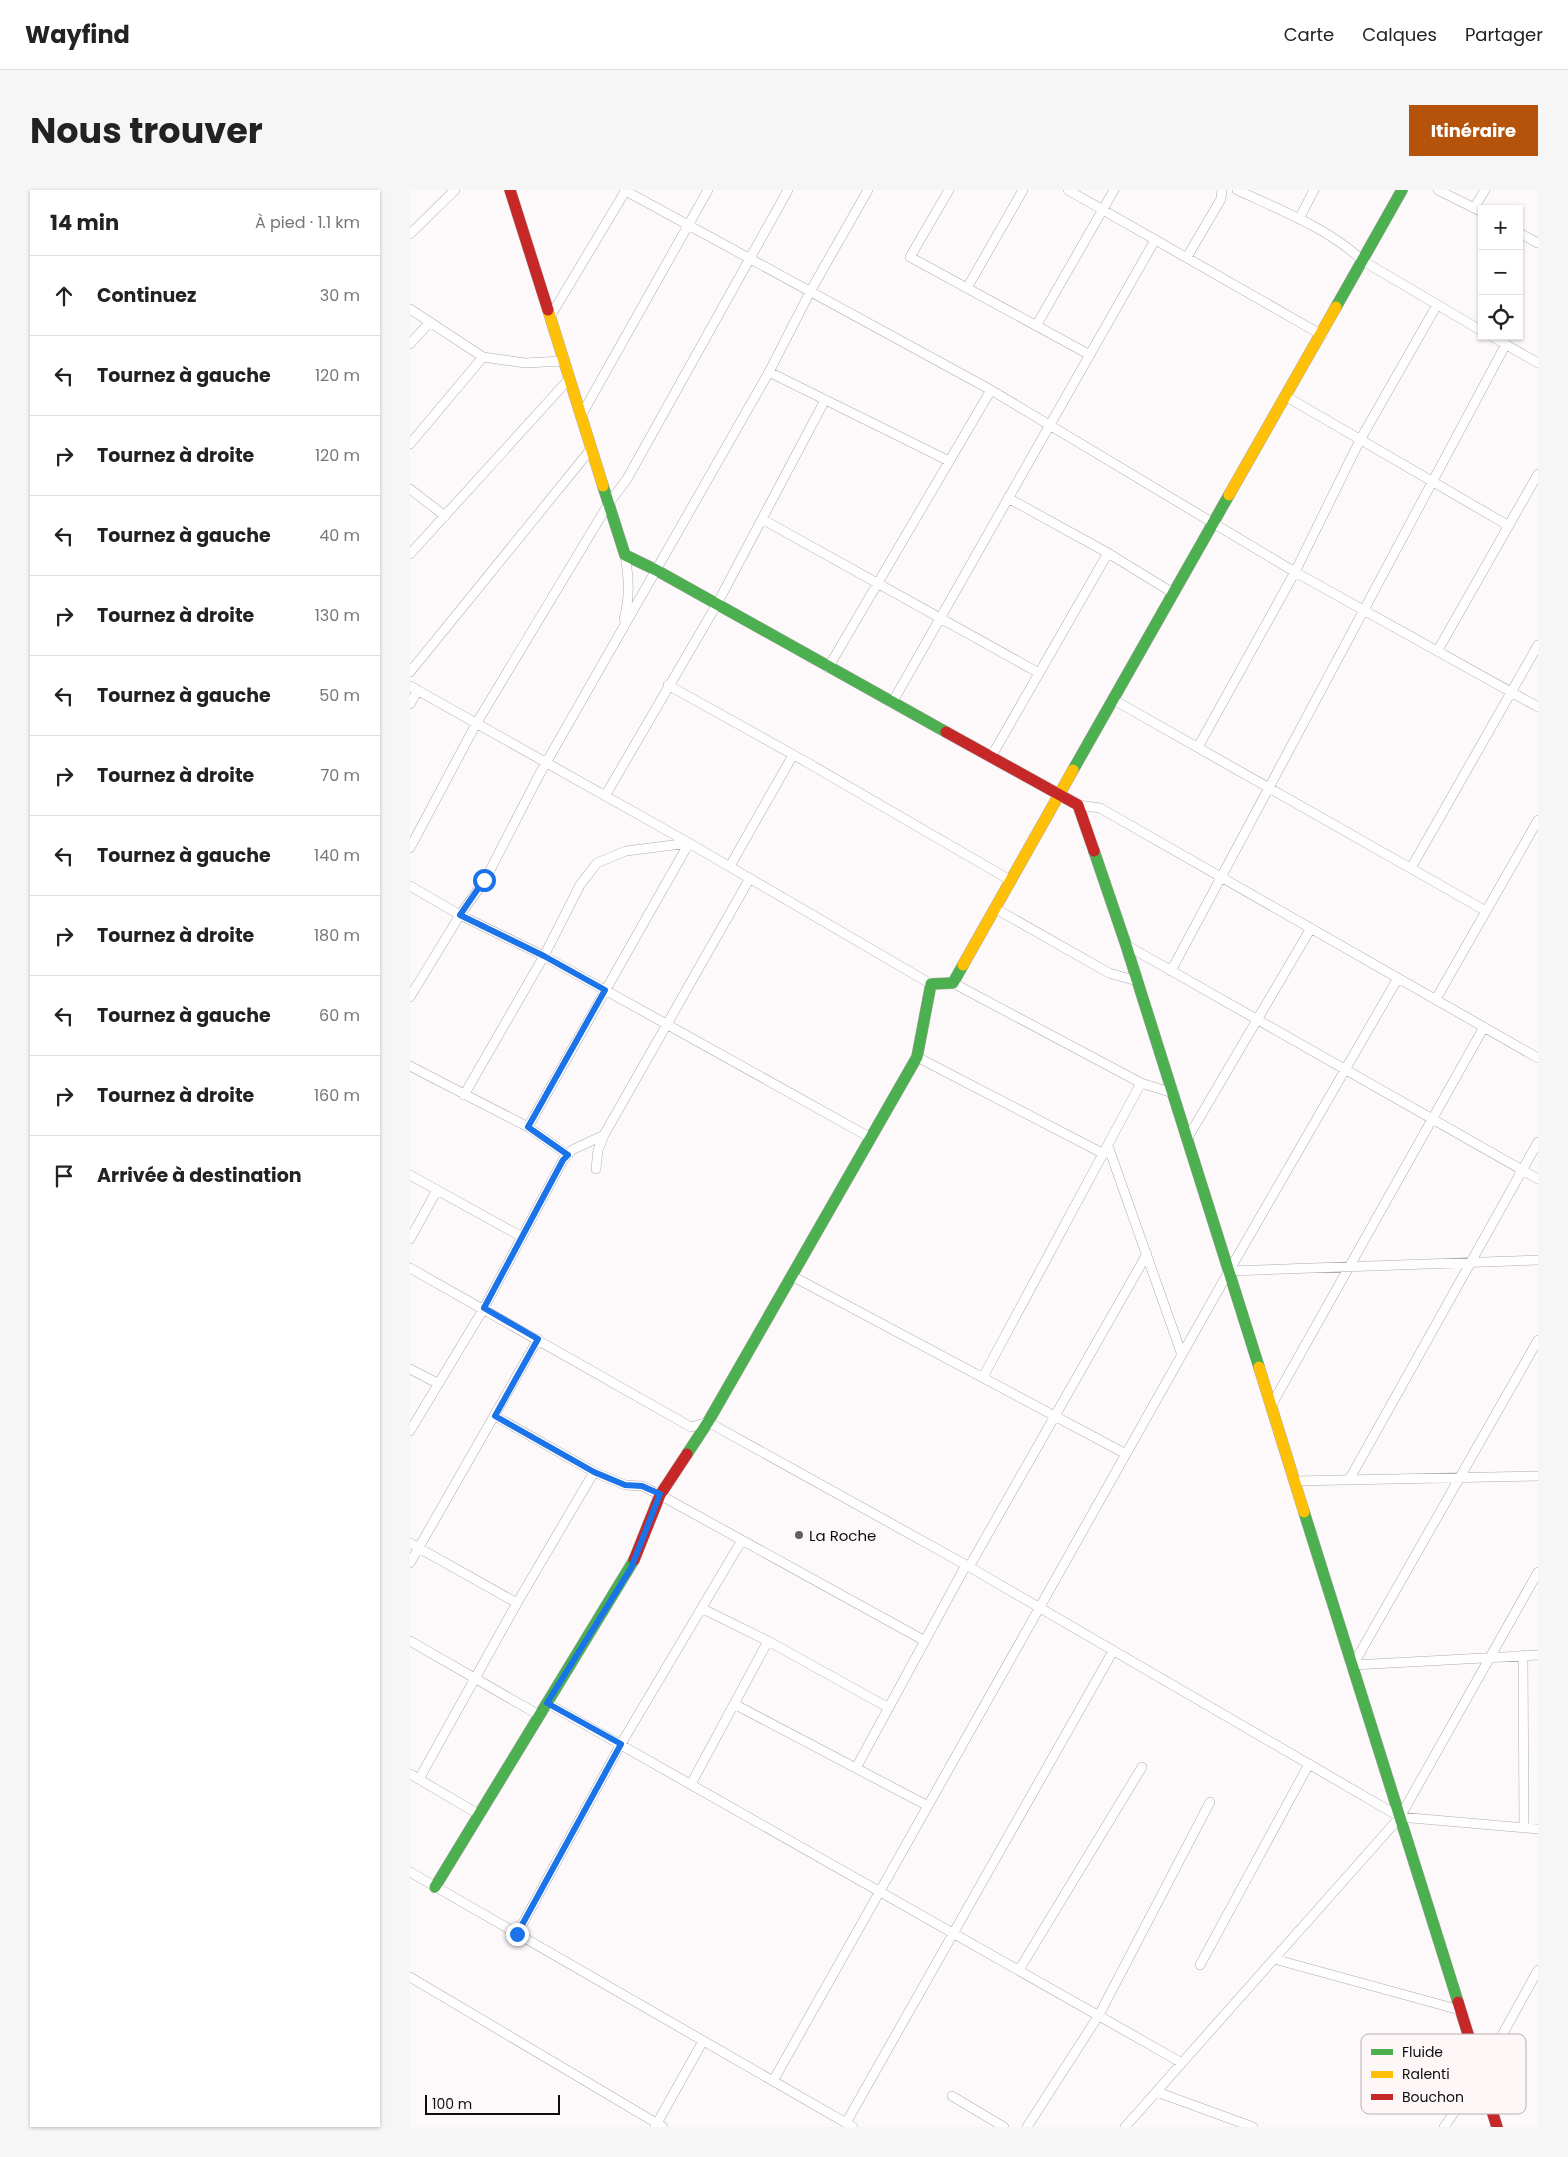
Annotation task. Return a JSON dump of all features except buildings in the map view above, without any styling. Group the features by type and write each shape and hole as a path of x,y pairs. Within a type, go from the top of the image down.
{"street":[{"path":"410,234 455,190"},
{"path":"510,190 625,555 630,580 628,604 621,631"},
{"path":"550,317 625,190 991,390 1295,572 1538,707"},
{"path":"582,414 708,190"},
{"path":"410,848 476,724 609,503 627,479 788,190"},
{"path":"410,997 460,915 484,880 546,763 769,372 811,290 868,190"},
{"path":"949,190 910,257 1090,355"},
{"path":"967,288 1023,190"},
{"path":"1068,190 1322,335"},
{"path":"1036,326 1114,190"},
{"path":"1187,257 1221,199 1222,190"},
{"path":"1237,190 1299,219 1350,249 1363,261 1478,329"},
{"path":"1299,219 1314,190"},
{"path":"954,983 996,909 1010,880 1060,796 1173,593 1287,397 1402,190"},
{"path":"1438,190 1478,210"},
{"path":"1480,205 1484,190"},
{"path":"1523,235 1538,243"},
{"path":"892,703 1155,240"},
{"path":"1198,748 1295,572 1360,440 1437,305"},
{"path":"410,309 483,357 524,364 564,360"},
{"path":"410,344 430,322"},
{"path":"1498,340 1538,363"},
{"path":"1171,971 1506,344"},
{"path":"410,444 483,357"},
{"path":"769,372 949,461"},
{"path":"410,554 569,379"},
{"path":"828,668 991,390"},
{"path":"1287,397 1509,526"},
{"path":"605,796 668,685 717,604 825,400"},
{"path":"410,672 591,449"},
{"path":"1438,650 1538,474"},
{"path":"410,488 445,516"},
{"path":"1008,498 1108,553 1173,593"},
{"path":"762,519 1040,673"},
{"path":"991,758 1108,553"},
{"path":"625,555 656,570 828,668 1060,796 1078,805 1100,808 1538,1058"},
{"path":"1411,868 1538,645"},
{"path":"668,685 1010,880"},
{"path":"410,704 414,688 730,866 931,984 954,983 1141,1083 1172,1093"},
{"path":"1114,700 1486,911"},
{"path":"730,866 793,755"},
{"path":"1078,805 1126,945 1467,2034"},
{"path":"1436,999 1537,825"},
{"path":"464,1095 544,956 580,885 598,863 626,851 689,843"},
{"path":"528,1127 689,843"},
{"path":"596,1169 598,1150 604,1136 750,878"},
{"path":"410,886 460,915 544,956 870,1138"},
{"path":"996,909 1109,973 1137,981"},
{"path":"1187,1139 1311,928"},
{"path":"1126,945 1538,1179"},
{"path":"773,2081 1229,1271 1398,978"},
{"path":"435,1887 631,1568 660,1494 708,1422 917,1057 931,984"},
{"path":"1271,1406 1484,1027"},
{"path":"917,1057 1106,1150 1147,1254 1182,1354"},
{"path":"410,1066 528,1127 568,1155"},
{"path":"983,1377 1141,1083"},
{"path":"410,1431 437,1383 484,1308 563,1160 572,1150 604,1136"},
{"path":"1349,1480 1538,1142"},
{"path":"410,1175 522,1237"},
{"path":"410,1239 437,1190"},
{"path":"856,1768 967,1566 1147,1254"},
{"path":"1229,1271 1538,1260"},
{"path":"410,1268 484,1308 691,1427 708,1422 967,1566 1400,1817 1538,1829"},
{"path":"792,1276 1126,1454"},
{"path":"410,1563 538,1339"},
{"path":"1353,1665 1538,1340"},
{"path":"410,1369 437,1383"},
{"path":"495,1416 594,1472 625,1485 642,1486 660,1494 925,1641"},
{"path":"419,1779 477,1678 517,1603 594,1472"},
{"path":"1295,1481 1538,1476"},
{"path":"517,1934 621,1744 703,1609 742,1540"},
{"path":"410,1543 517,1603"},
{"path":"1126,2127 1400,1817 1538,1572"},
{"path":"703,1609 768,1641 888,1708"},
{"path":"410,1641 540,1715"},
{"path":"691,1784 768,1641"},
{"path":"410,1872 849,2125 954,1933 1114,1651"},
{"path":"1353,1665 1538,1655"},
{"path":"1523,1656 1524,1828"},
{"path":"547,1703 1182,2063"},
{"path":"734,1704 928,1806"},
{"path":"1200,1965 1310,1764"},
{"path":"1019,1970 1142,1767"},
{"path":"410,1774 480,1815"},
{"path":"1027,2127 1098,2015 1210,1802"},
{"path":"1274,1959 1460,2010"},
{"path":"1503,2034 1538,1970"},
{"path":"410,1976 658,2126 703,2041"},
{"path":"1157,2092 1254,2127"},
{"path":"952,2096 1004,2127"},
{"path":"1444,2127 1453,2114"},
{"path":"1493,2114 1497,2127"}],"traffic: fast":[{"path":"1336,307 1402,190"},
{"path":"603,486 625,555 656,570 946,732"},
{"path":"1073,770 1229,495"},
{"path":"1094,851 1126,945 1259,1367"},
{"path":"687,1454 708,1422 917,1057 931,984 953,983 963,965"},
{"path":"1304,1512 1458,2002"},
{"path":"435,1887 634,1560"}],"traffic: slow":[{"path":"1229,495 1336,307"},
{"path":"548,310 603,486"},
{"path":"963,965 1073,770"},
{"path":"1259,1367 1304,1512"}],"traffic: jam":[{"path":"510,190 548,310"},
{"path":"946,732 1078,805 1094,851"},
{"path":"634,1560 660,1495 687,1454"},
{"path":"1458,2002 1468,2034"},
{"path":"1493,2114 1497,2127"}],"place":[{"name":"La Roche","path":"799,1535"}],"route":[{"path":"484,880 460,915 544,956 605,990 528,1127 568,1155 563,1160 484,1308 538,1339 495,1416 594,1472 625,1485 642,1486 660,1494 631,1568 547,1703 621,1744 517,1934"}]}
